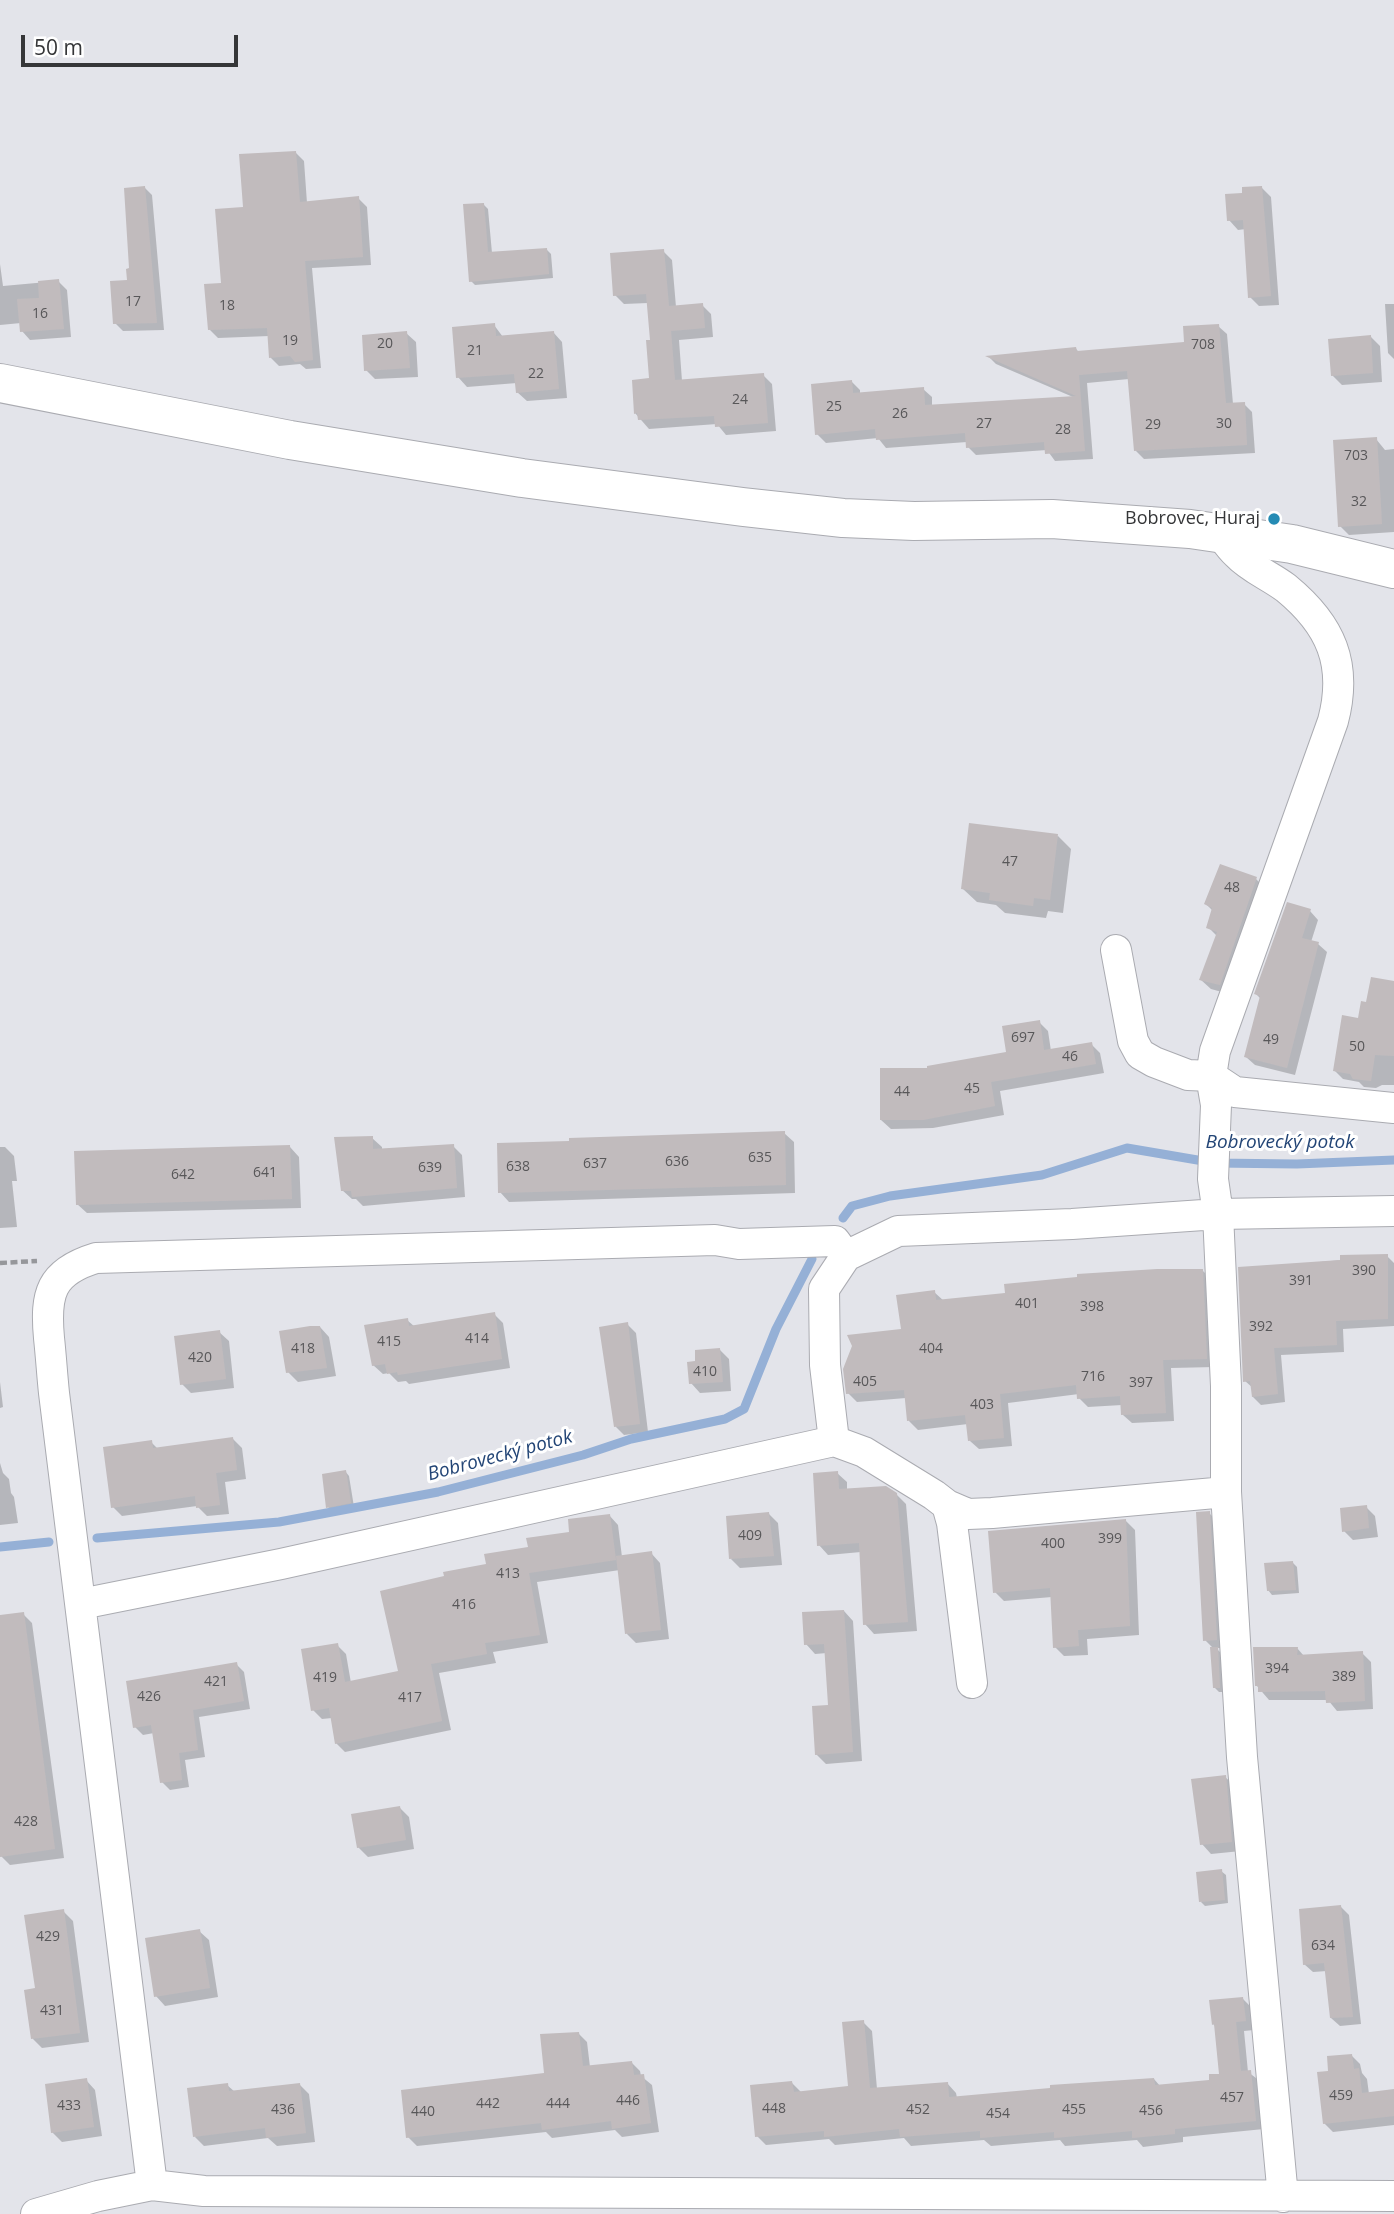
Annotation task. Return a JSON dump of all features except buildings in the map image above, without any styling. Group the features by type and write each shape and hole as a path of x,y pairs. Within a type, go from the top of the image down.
{"street":[{"path":"0,383 290,440 522,478 844,518 914,521 1052,519 1220,533 1292,544 1394,569"},
{"path":"1220,533 1238,556 1286,588 1319,621 1335,649 1340,681 1333,721 1215,1051 1212,1076 1216,1105 1213,1179 1218,1214 1226,1386 1226,1492 1242,1757 1283,2197"},
{"path":"1116,950 1133,1041 1140,1054 1188,1075 1212,1076 1235,1092 1394,1108"},
{"path":"834,1441 825,1365 824,1289 846,1256 898,1231 1072,1224 1218,1214 1394,1211"},
{"path":"152,2185 54,1393 46,1308 50,1293 66,1270 96,1258 715,1240 739,1244 835,1241 846,1256"},
{"path":"81,1604 281,1563 834,1441 864,1452 947,1505 968,1514 1226,1492"},
{"path":"947,1505 952,1523 972,1684"},
{"path":"36,2214 98,2196 152,2185 218,2191 1394,2196"}],"waterway":[{"name":"Bobrovecký potok","path":"843,1218 852,1206 890,1196 1042,1175 1127,1148 1215,1163 1297,1164 1394,1160"},
{"name":"Bobrovecký potok","path":"97,1538 279,1522 438,1492 583,1455 631,1439 725,1419 744,1409 776,1329 812,1259"},
{"name":"Bobrovecký potok","path":"0,1547 49,1542"}],"place":[{"name":"Bobrovec, Huraj","path":"1274,519"}]}
